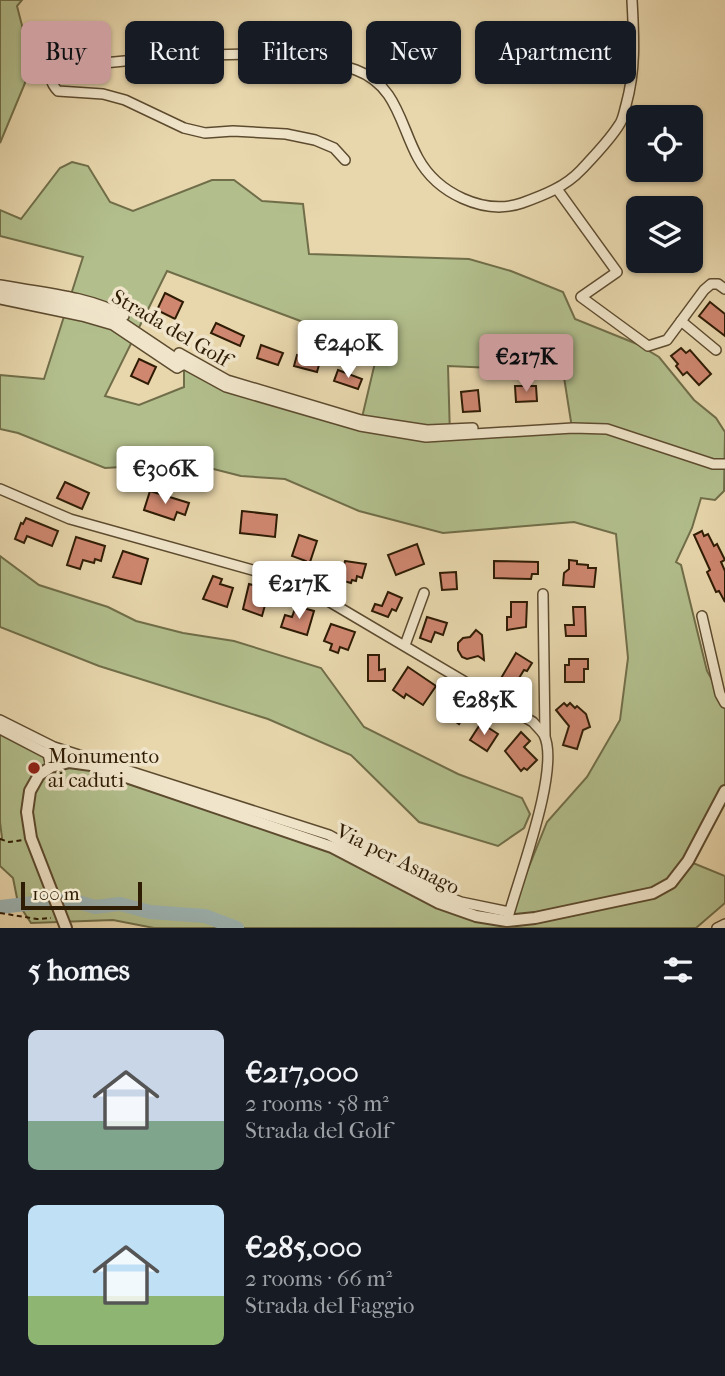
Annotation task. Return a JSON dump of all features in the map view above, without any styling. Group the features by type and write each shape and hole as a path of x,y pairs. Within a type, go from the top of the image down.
{"street":[{"path":"345,160 334,148 315,140 286,134 233,131 205,133 184,128 124,100 103,94 58,91 52,85 51,76 55,69 66,66 209,56 305,58 357,70 375,79 389,94 405,124 418,159 436,180 458,197 486,207 511,207 557,189 572,179 621,124 633,78 632,0"},
{"path":"557,189 617,272 581,297 648,346 667,340 711,284 718,284 725,289"},
{"name":"Strada del Golf","path":"0,285 84,301 115,311 185,357 226,380 361,420 426,430 554,424 573,429"},
{"name":"Strada del Golf","path":"0,291 114,317 184,364 226,387 360,426 426,437 607,429 713,464 725,464"},
{"name":"Strada del Golf","path":"0,299 113,325 177,368 184,364"},
{"path":"681,321 716,350"},
{"path":"0,489 70,519 281,578 313,592 533,722 545,736"},
{"path":"405,645 424,593"},
{"path":"0,720 54,747 329,835 428,889 508,917 528,853 548,773 543,594"},
{"path":"702,616 720,694 725,703"},
{"path":"0,729 48,754 51,767 39,775 30,792 27,812 31,838 64,923"},
{"name":"Via per Asnago","path":"51,767 68,762 104,769 332,847 439,903 476,916 535,918 653,893 671,883 688,861 725,791"},
{"path":"717,928 725,924"}],"path":[{"path":"0,839 9,842 31,838"},
{"path":"0,913 64,923"}],"green space":[{"path":"0,0 22,0 17,6 21,22 21,84 25,84 0,143"},
{"path":"72,162 88,166 110,202 133,211 212,180 234,180 262,201 303,204 309,254 469,259 511,271 563,292 575,319 637,344 659,357 694,400 716,418 725,432 724,491 715,500 701,498 692,528 676,562 681,565 707,671 725,703 725,791 688,861 725,876 725,903 696,928 154,928 113,920 31,923 18,903 13,878 0,866 0,729 48,754 91,765 332,847 439,903 507,921 547,822 587,777 620,720 628,658 616,534 574,522 443,533 359,511 285,479 241,476 190,463 105,468 18,433 0,429 0,375 44,379 83,257 0,236 0,210 21,219 60,168","holes":["167,271 378,350 360,426 184,364 184,387 139,405 105,396","448,366 563,371 572,428 450,436"]},
{"path":"0,556 39,585 108,607 136,621 183,633 234,641 321,668 364,727 458,774 522,798 530,814 524,828 498,846 419,822 351,755 268,719 99,666 0,627"}],"building":[{"path":"165,293 183,302 175,319 157,310"},
{"path":"710,302 725,314 725,336 699,316"},
{"path":"216,323 244,336 240,346 211,333"},
{"path":"261,345 283,353 278,365 257,358"},
{"path":"681,348 686,353 690,350 711,374 699,385 687,372 683,375 671,356"},
{"path":"297,355 320,361 317,372 294,366"},
{"path":"139,359 156,367 148,384 131,376"},
{"path":"338,370 362,379 358,389 334,381"},
{"path":"515,386 536,386 537,401 516,402"},
{"path":"478,390 480,411 463,412 461,392"},
{"path":"65,482 89,493 82,509 57,498"},
{"path":"150,491 189,503 185,515 177,512 174,520 144,510"},
{"path":"242,511 277,515 275,537 240,533"},
{"path":"26,518 58,531 52,546 27,536 24,543 15,539 21,523 23,524"},
{"path":"702,531 704,536 708,534 714,546 717,544 725,560 721,562 725,571 725,602 719,591 716,592 707,572 710,570 694,535"},
{"path":"299,535 317,541 309,565 306,561 292,556"},
{"path":"76,537 105,546 101,561 95,559 94,563 83,560 80,569 67,565"},
{"path":"417,544 424,564 396,575 388,555"},
{"path":"123,551 148,559 141,584 113,577"},
{"path":"569,560 588,565 588,568 596,568 594,587 563,585 564,573 569,569"},
{"path":"345,561 366,564 362,578 357,576 356,581 352,580 351,583 340,580"},
{"path":"494,561 538,562 538,574 532,574 531,579 494,578"},
{"path":"456,572 457,589 442,590 440,573"},
{"path":"213,576 222,579 220,584 233,588 227,607 203,599"},
{"path":"249,584 260,587 258,595 267,598 262,616 243,609"},
{"path":"388,592 402,598 396,611 392,609 388,617 372,611 375,604 382,606"},
{"path":"511,602 527,602 526,627 507,630 507,617 511,617"},
{"path":"296,606 314,611 307,635 281,627 285,615 292,617"},
{"path":"573,607 585,607 586,636 566,636 565,625 574,625"},
{"path":"427,617 447,623 443,635 435,632 431,642 420,638"},
{"path":"331,624 355,632 348,650 340,647 338,653 330,650 332,644 324,641"},
{"path":"476,630 482,635 484,660 478,656 467,659 462,657 458,650 458,643 463,638 470,637"},
{"path":"516,653 532,663 516,683 525,689 519,698 497,685"},
{"path":"368,655 379,655 379,670 385,669 385,681 368,681"},
{"path":"569,659 588,659 588,669 584,669 584,682 565,682 565,665 569,665"},
{"path":"408,667 436,686 423,705 406,694 404,698 393,690"},
{"path":"453,687 461,692 459,695 473,703 459,724 449,717 452,713 440,706"},
{"path":"564,703 567,706 570,703 575,708 577,706 586,714 590,727 583,730 577,749 563,745 569,726 556,710"},
{"path":"481,723 498,734 487,751 470,740"},
{"path":"521,732 530,741 524,747 537,760 527,770 524,768 521,771 505,751"}],"waterway":[{"path":"0,907 68,899 95,907 120,904 150,912 205,916 237,928"}],"place":[{"name":"Monumento ai caduti","path":"34,768"}]}
